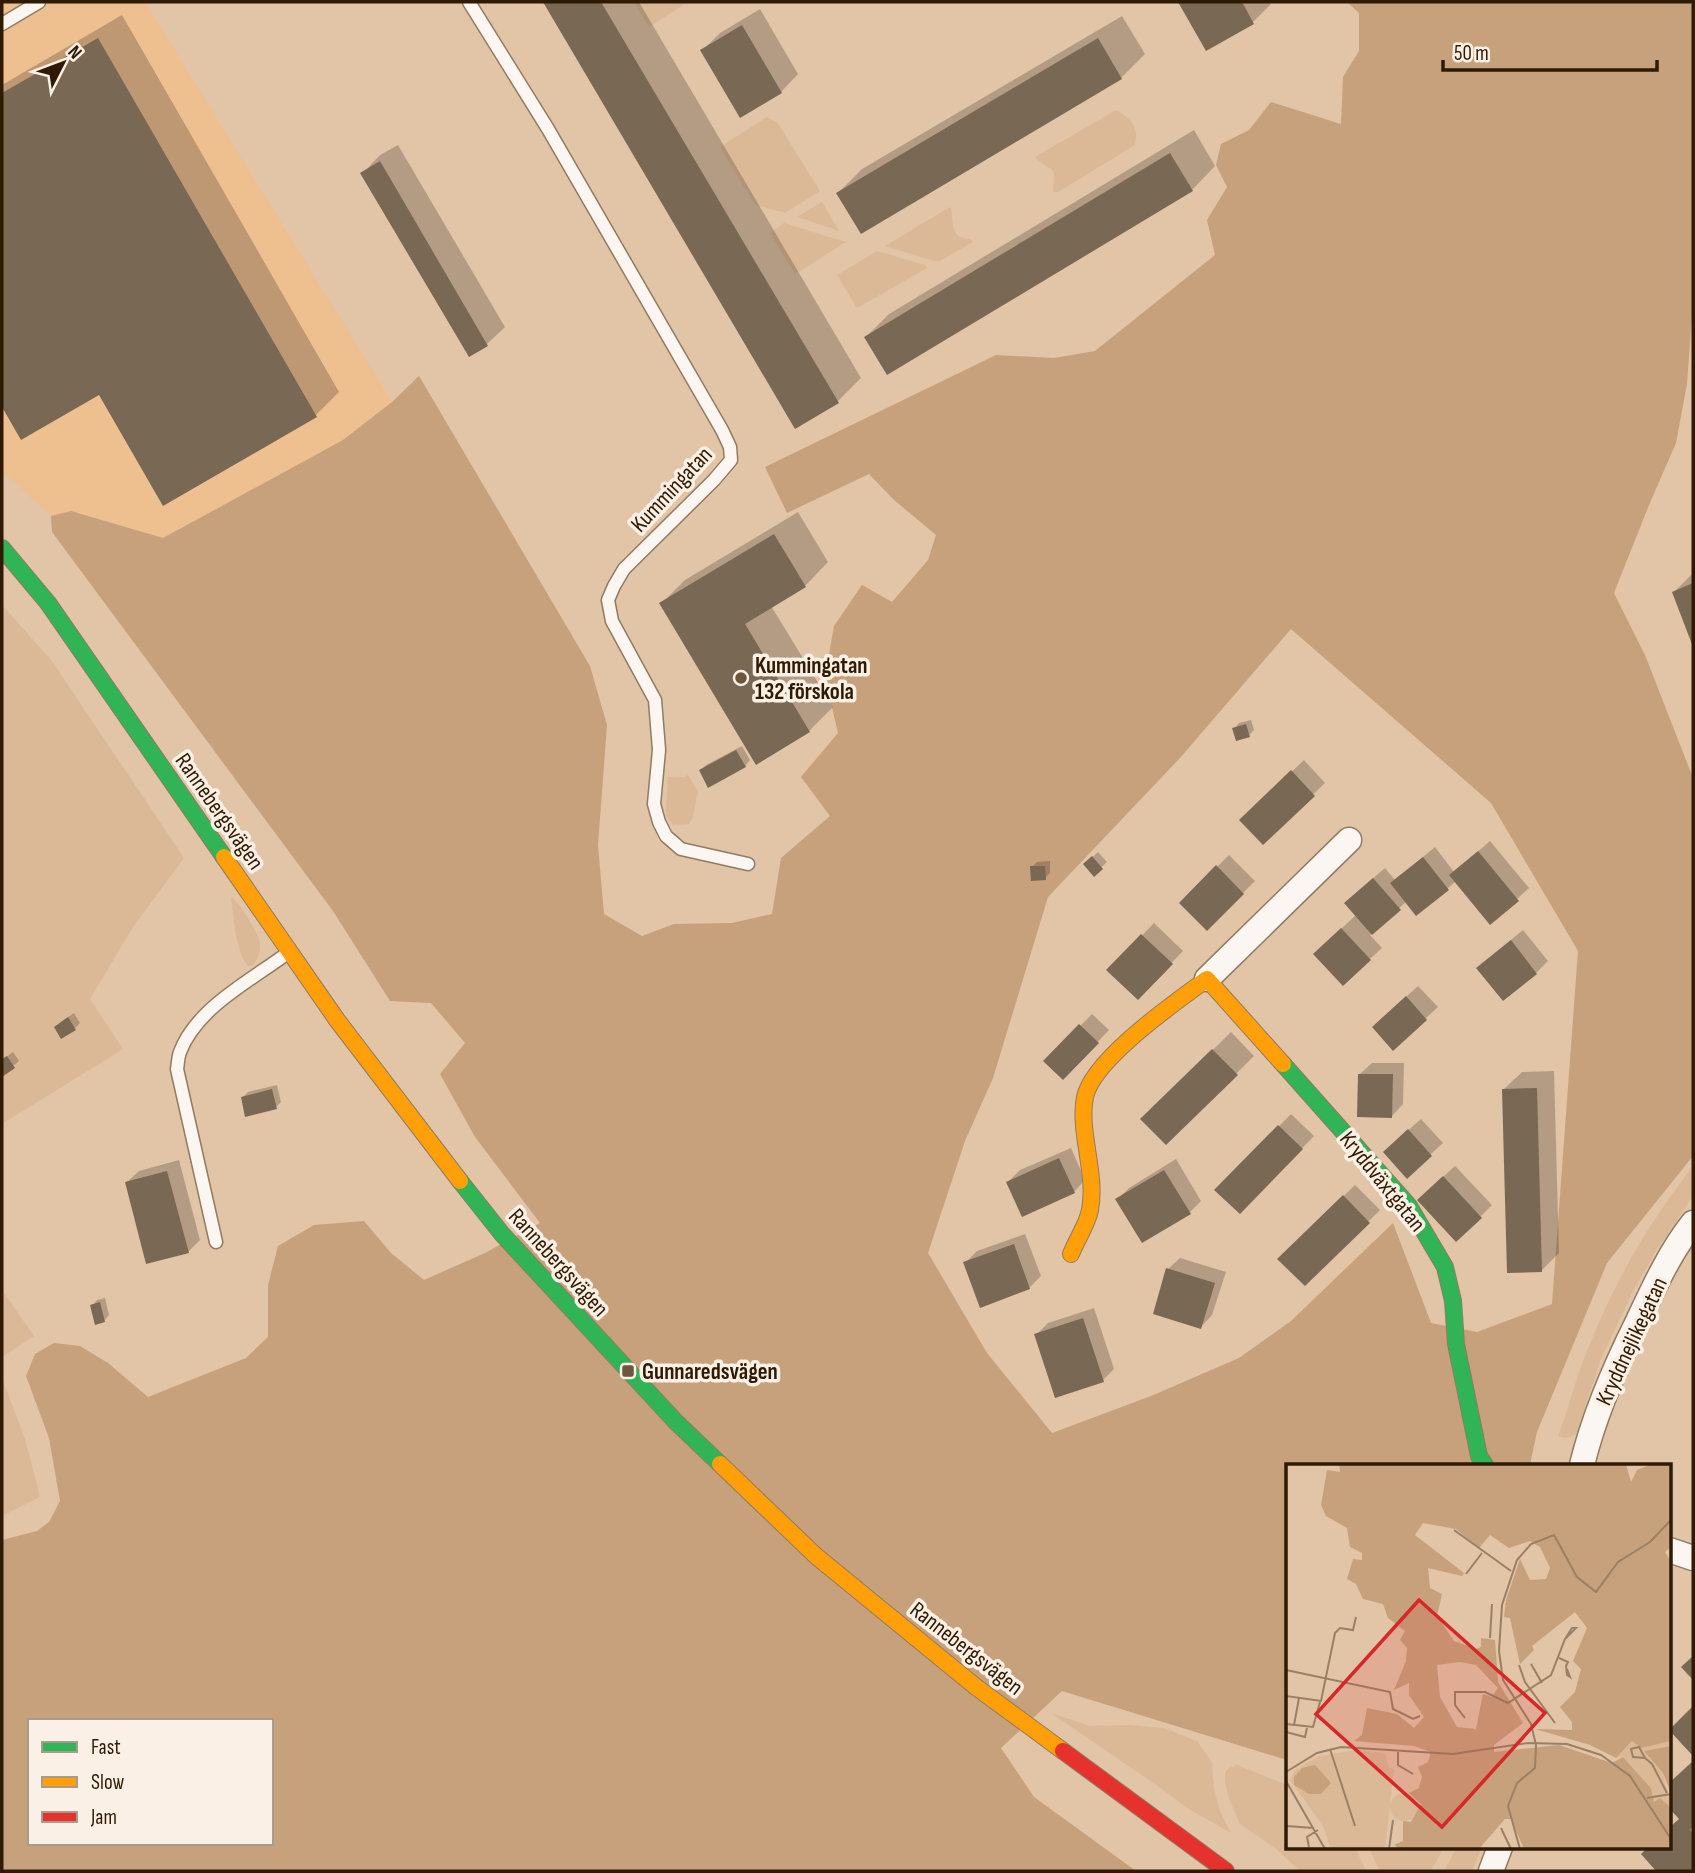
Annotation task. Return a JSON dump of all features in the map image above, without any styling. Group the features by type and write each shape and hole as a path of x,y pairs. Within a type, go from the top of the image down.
{"street":[{"name":"Rannebergsvägen","path":"2,548 48,603 337,1020 502,1234 676,1422 816,1556 976,1687 1226,1871"},
{"path":"1071,1254 1090,1211 1085,1095 1094,1076 1120,1049 1207,979 1349,840"},
{"name":"Kryddväxtgatan","path":"1207,979 1409,1206 1445,1267 1453,1301 1456,1344 1479,1456 1484,1464"},
{"name":"Kryddnejlikegatan","path":"1582,1464 1588,1438 1615,1369 1655,1285 1693,1223"},
{"path":"1670,1550 1693,1558"},
{"path":"1490,1871 1500,1848"}],"lane":[{"path":"2,24 39,2"},
{"name":"Kummingatan","path":"469,2 573,172 730,447 731,460 633,559 614,586 608,600 612,621 655,700 659,750 654,804 666,836 681,849 748,864"},
{"path":"216,1242 179,1081 179,1053 205,1015 223,998 289,951"}],"shaded area":[{"path":"2,2 145,2 392,402 343,440 163,538 71,511 51,516 2,471"},
{"path":"636,2 688,2 649,27"},
{"path":"1347,2 1693,2 1693,301 1687,384 1676,443 1614,593 1645,655 1693,778 1693,1156 1607,1263 1537,1432 1530,1464 1286,1464 1286,1760 1062,1691 1001,1748 1034,1797 1136,1871 2,1871 2,1540 37,1531 49,1522 60,1501 49,1438 26,1376 35,1354 54,1343 80,1346 108,1363 148,1397 246,1358 268,1337 268,1285 278,1246 314,1225 364,1221 391,1253 424,1280 485,1253 540,1223 475,1137 440,1074 465,1043 431,1003 390,1001 333,911 52,532 51,516 71,511 163,538 343,440 392,402 419,376 590,666 607,725 598,845 604,914 642,936 674,924 732,923 772,914 781,858 830,816 801,777 838,733 825,677 834,626 862,585 892,602 928,560 936,535 894,500 869,474 787,513 765,467 996,355 1054,358 1095,351 1215,255 1207,220 1227,187 1216,165 1221,144 1249,130 1271,102 1341,124 1343,77 1359,51 1359,13","holes":["1291,629 1491,803 1578,951 1552,1304 1477,1332 1431,1323 1393,1223 1291,1321 1239,1358 1151,1396 1052,1433 987,1353 928,1253 965,1141 993,1078 1048,897 1180,758"]},
{"path":"1116,110 1133,124 1136,133 1135,145 1058,192 1053,192 1052,169 1035,157"},
{"path":"767,117 777,122 820,191 785,213 755,205 720,147"},
{"path":"822,202 839,231 797,217"},
{"path":"950,207 955,232 973,242 938,262 885,246"},
{"path":"784,223 846,242 795,274 770,233"},
{"path":"877,251 925,265 927,268 857,308 837,275"},
{"path":"2,605 52,661 184,858 133,927 90,999 123,1049 2,1124"},
{"path":"687,775 698,791 693,818 689,824 674,825 667,817 666,811 668,777"},
{"path":"231,897 249,919 259,940 259,954 252,966 248,966 240,952"},
{"path":"1693,1166 1693,1196 1634,1289 1601,1359 1576,1434 1562,1438 1558,1436 1584,1359 1618,1282 1645,1235"},
{"path":"2,1290 34,1336 2,1357"},
{"path":"2,1378 25,1439 40,1497 2,1516"},
{"path":"1051,1713 1090,1726 1164,1728 1197,1741 1212,1762 1219,1809 1231,1833 1187,1808"},
{"path":"1237,1765 1286,1785 1286,1848 1355,1848 1366,1871 1300,1871 1275,1848 1240,1824 1229,1799 1225,1782 1227,1769"},
{"path":"1368,1848 1443,1848 1431,1871 1380,1871"},
{"path":"1456,1848 1482,1848 1472,1871 1444,1871"}],"building":[{"path":"543,2 601,2 839,403 795,429"},
{"path":"1178,2 1242,2 1254,24 1206,51"},
{"path":"742,25 782,93 740,118 700,50"},
{"path":"98,38 317,417 163,506 99,395 21,440 2,407 2,93"},
{"path":"1098,38 1122,79 861,234 836,193"},
{"path":"1170,153 1193,191 887,375 864,337"},
{"path":"380,161 488,346 469,357 360,173"},
{"name":"Kummingatan 132 förskola","path":"774,534 806,587 745,624 810,732 756,765 659,603"},
{"path":"1693,583 1693,647 1672,592"},
{"path":"1246,724 1250,737 1236,741 1232,728"},
{"path":"736,750 746,767 708,788 699,770"},
{"path":"1291,770 1315,796 1263,845 1239,820"},
{"path":"1478,851 1519,901 1490,925 1449,875"},
{"path":"1092,856 1103,869 1094,877 1083,864"},
{"path":"1423,857 1449,890 1416,916 1390,883"},
{"path":"1216,865 1244,894 1207,931 1179,903"},
{"path":"1030,866 1045,866 1046,880 1031,881"},
{"path":"1373,878 1401,910 1372,935 1344,903"},
{"path":"1341,928 1371,960 1343,986 1313,954"},
{"path":"1141,934 1173,964 1138,1000 1106,970"},
{"path":"1511,940 1537,974 1503,1001 1476,968"},
{"path":"1406,996 1427,1020 1393,1051 1372,1027"},
{"path":"68,1017 76,1030 61,1039 54,1027"},
{"path":"1079,1024 1099,1043 1063,1080 1043,1061"},
{"path":"1212,1049 1238,1075 1166,1145 1140,1119"},
{"path":"7,1056 15,1068 2,1077 2,1059"},
{"path":"1358,1074 1393,1074 1392,1118 1357,1117"},
{"path":"1537,1088 1542,1272 1507,1273 1502,1089"},
{"path":"272,1089 277,1109 245,1117 241,1097"},
{"path":"1278,1125 1303,1149 1240,1214 1214,1190"},
{"path":"1408,1129 1432,1156 1407,1179 1383,1152"},
{"path":"1059,1158 1075,1193 1022,1217 1006,1182"},
{"path":"1164,1170 1191,1214 1142,1243 1115,1199"},
{"path":"167,1171 189,1253 146,1264 125,1182"},
{"path":"1443,1176 1482,1218 1456,1242 1417,1200"},
{"path":"1343,1195 1370,1223 1305,1286 1277,1259"},
{"path":"1014,1244 1030,1289 980,1308 963,1262"},
{"path":"1166,1268 1215,1283 1201,1329 1153,1314"},
{"path":"100,1302 105,1322 95,1325 90,1305"},
{"path":"1083,1318 1104,1382 1055,1398 1034,1334"},
{"path":"1693,1656 1693,1680 1681,1667"},
{"path":"1693,1706 1693,1756 1670,1731"},
{"path":"1693,1761 1693,1826 1690,1830 1693,1834 1693,1871 1656,1871 1641,1854 1647,1848 1670,1848 1670,1827 1679,1819 1670,1809 1670,1782"}],"traffic: fast":[{"path":"2,548 48,603 224,857"},
{"path":"1283,1064 1409,1206 1445,1267 1453,1301 1456,1344 1479,1456 1484,1464"},
{"path":"460,1181 502,1234 676,1422 720,1464"}],"traffic: slow":[{"path":"224,857 337,1020 460,1181"},
{"path":"1071,1254 1089,1216 1092,1196 1083,1110 1085,1097 1091,1082 1103,1066 1137,1032 1207,979 1283,1064"},
{"path":"720,1464 816,1556 976,1687 1063,1751"}],"traffic: jam":[{"path":"1063,1751 1226,1871"}],"place":[{"name":"Kummingatan 132 förskola","path":"741,678"},
{"name":"Gunnaredsvägen","path":"628,1371"}]}
